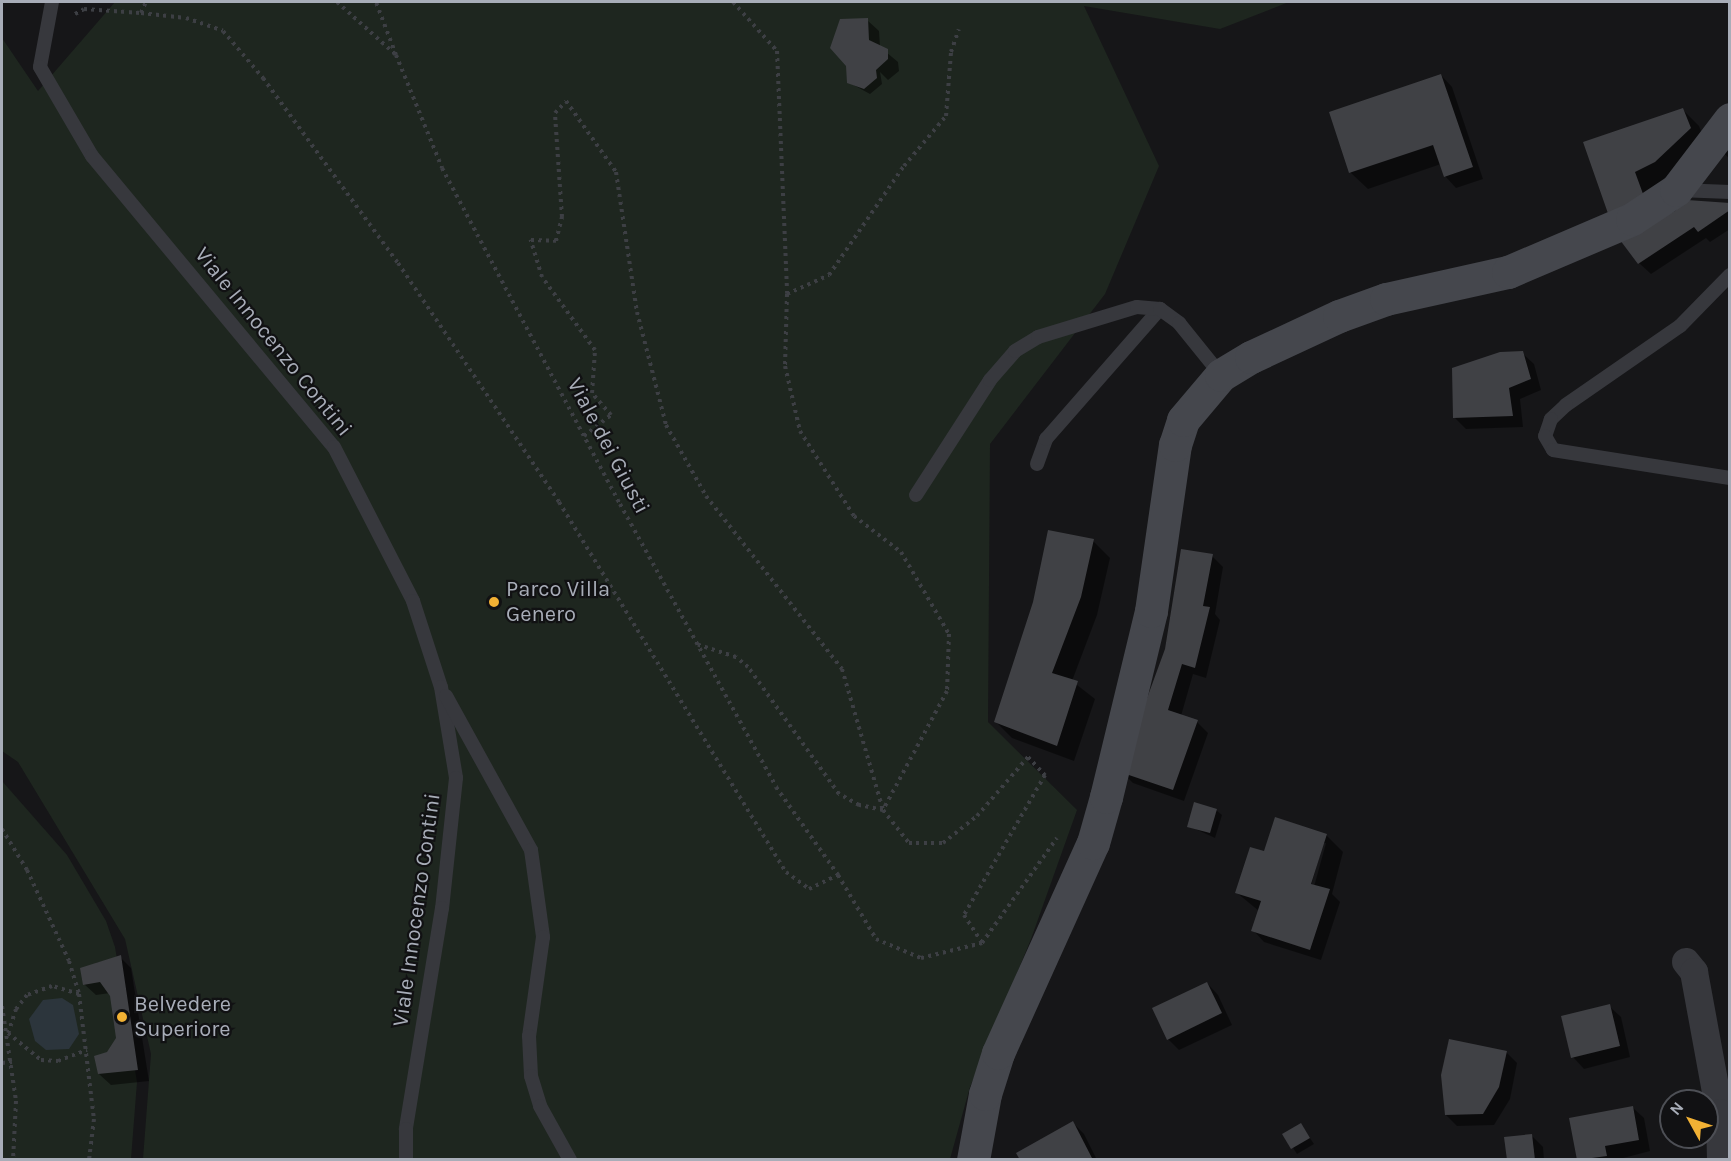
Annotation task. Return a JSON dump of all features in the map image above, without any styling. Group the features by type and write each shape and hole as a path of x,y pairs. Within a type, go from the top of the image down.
{"street":[{"path":"974,1160 985,1094 998,1053 1093,843 1106,797 1151,610 1175,445 1183,420 1221,375 1251,357 1339,316 1386,299 1508,272 1632,219 1676,190 1730,119"},
{"path":"1686,962 1694,972 1716,1089 1723,1134 1721,1160"}],"lane":[{"name":"Viale Innocenzo Contini","path":"52,2 50,25 40,67 92,156 334,447 413,601 441,687 456,778 442,909 406,1129 406,1160"},
{"path":"1676,190 1730,192"},
{"path":"1730,275 1680,326 1566,405 1551,420 1545,436 1554,450 1730,478"},
{"path":"916,495 990,380 1015,351 1038,337 1137,307 1160,309 1179,323 1221,375"},
{"path":"1037,464 1046,439 1160,309"},
{"path":"441,687 531,850 543,937 529,1036 531,1076 540,1106 570,1160"}],"path":[{"path":"141,13 146,2"},
{"path":"337,2 396,54"},
{"name":"Viale dei Giusti","path":"376,2 442,168 584,436 776,787 815,840 876,939 921,958 981,944"},
{"path":"733,2 777,51 787,294 785,366 800,431 854,516 902,552 949,634 947,692 883,810"},
{"path":"50,25 84,9 186,18 223,31 263,78 399,263 559,502 786,872 809,889 838,875"},
{"path":"787,294 829,275 904,166 946,116 951,52 959,29"},
{"path":"584,436 610,415 592,393 595,350 542,277 531,240 555,241 562,217 555,113 566,100 616,172 637,312 666,425 706,496 842,669 883,810 909,843 943,843 977,816 1028,757 1045,775 964,915 981,944 1063,829"},
{"path":"698,645 736,657 748,667 839,794 860,805 883,810"},
{"path":"2,829 55,931 79,994 94,1119 89,1160"},
{"path":"8,1034 16,1009 27,995 52,986 79,994"},
{"path":"2,1006 8,1034 16,1101 13,1160"},
{"path":"8,1034 41,1060 58,1060 87,1050"},
{"path":"2,1063 12,1062"}],"shaded area":[{"name":"Parco Villa Genero","path":"115,2 1289,2 1220,29 1084,6 1159,166 1105,294 990,444 988,722 1077,810 1031,939 970,1087 950,1159 143,1159 151,1054 125,939 18,762 2,751 2,38 38,91"},
{"path":"2,781 67,855 106,921 115,947 137,1082 131,1159 2,1159"},
{"path":"62,998 73,1005 79,1034 69,1049 46,1050 35,1041 29,1019 43,1000"}],"building":[{"path":"868,18 869,40 888,49 888,59 876,70 877,78 864,89 847,83 846,66 830,48 840,19"},
{"path":"1441,74 1473,167 1444,177 1433,145 1349,173 1329,112"},
{"path":"1683,108 1691,128 1655,162 1635,172 1646,202 1611,222 1583,142"},
{"path":"1687,200 1730,203 1730,210 1698,232 1694,227 1638,264 1620,240 1675,211"},
{"path":"1523,351 1531,379 1509,388 1513,416 1453,418 1452,368 1500,352"},
{"path":"1048,530 1094,539 1081,597 1052,673 1078,681 1057,746 994,722 1033,602"},
{"path":"1181,549 1213,554 1203,606 1210,607 1195,668 1182,664 1168,710 1198,720 1173,790 1120,772 1165,649"},
{"path":"1194,802 1217,809 1210,833 1187,827"},
{"path":"1275,817 1327,834 1311,884 1330,889 1310,950 1251,931 1261,901 1235,893 1250,847 1264,851"},
{"name":"Belvedere Superiore","path":"121,955 138,1070 98,1074 94,1056 107,1052 116,1038 110,996 100,982 83,985 80,968"},
{"path":"1207,982 1222,1013 1167,1040 1152,1008"},
{"path":"1610,1004 1620,1046 1571,1058 1561,1016"},
{"path":"1449,1039 1507,1051 1499,1087 1483,1114 1445,1115 1441,1075"},
{"path":"1633,1106 1639,1140 1605,1146 1607,1156 1577,1160 1569,1118"},
{"path":"1073,1121 1093,1160 1020,1160 1016,1153"},
{"path":"1301,1123 1310,1138 1291,1149 1282,1134"},
{"path":"1532,1134 1535,1160 1507,1160 1504,1137"}],"place":[{"name":"Parco Villa Genero","path":"494,602"},
{"name":"Belvedere Superiore","path":"122,1017"}]}
